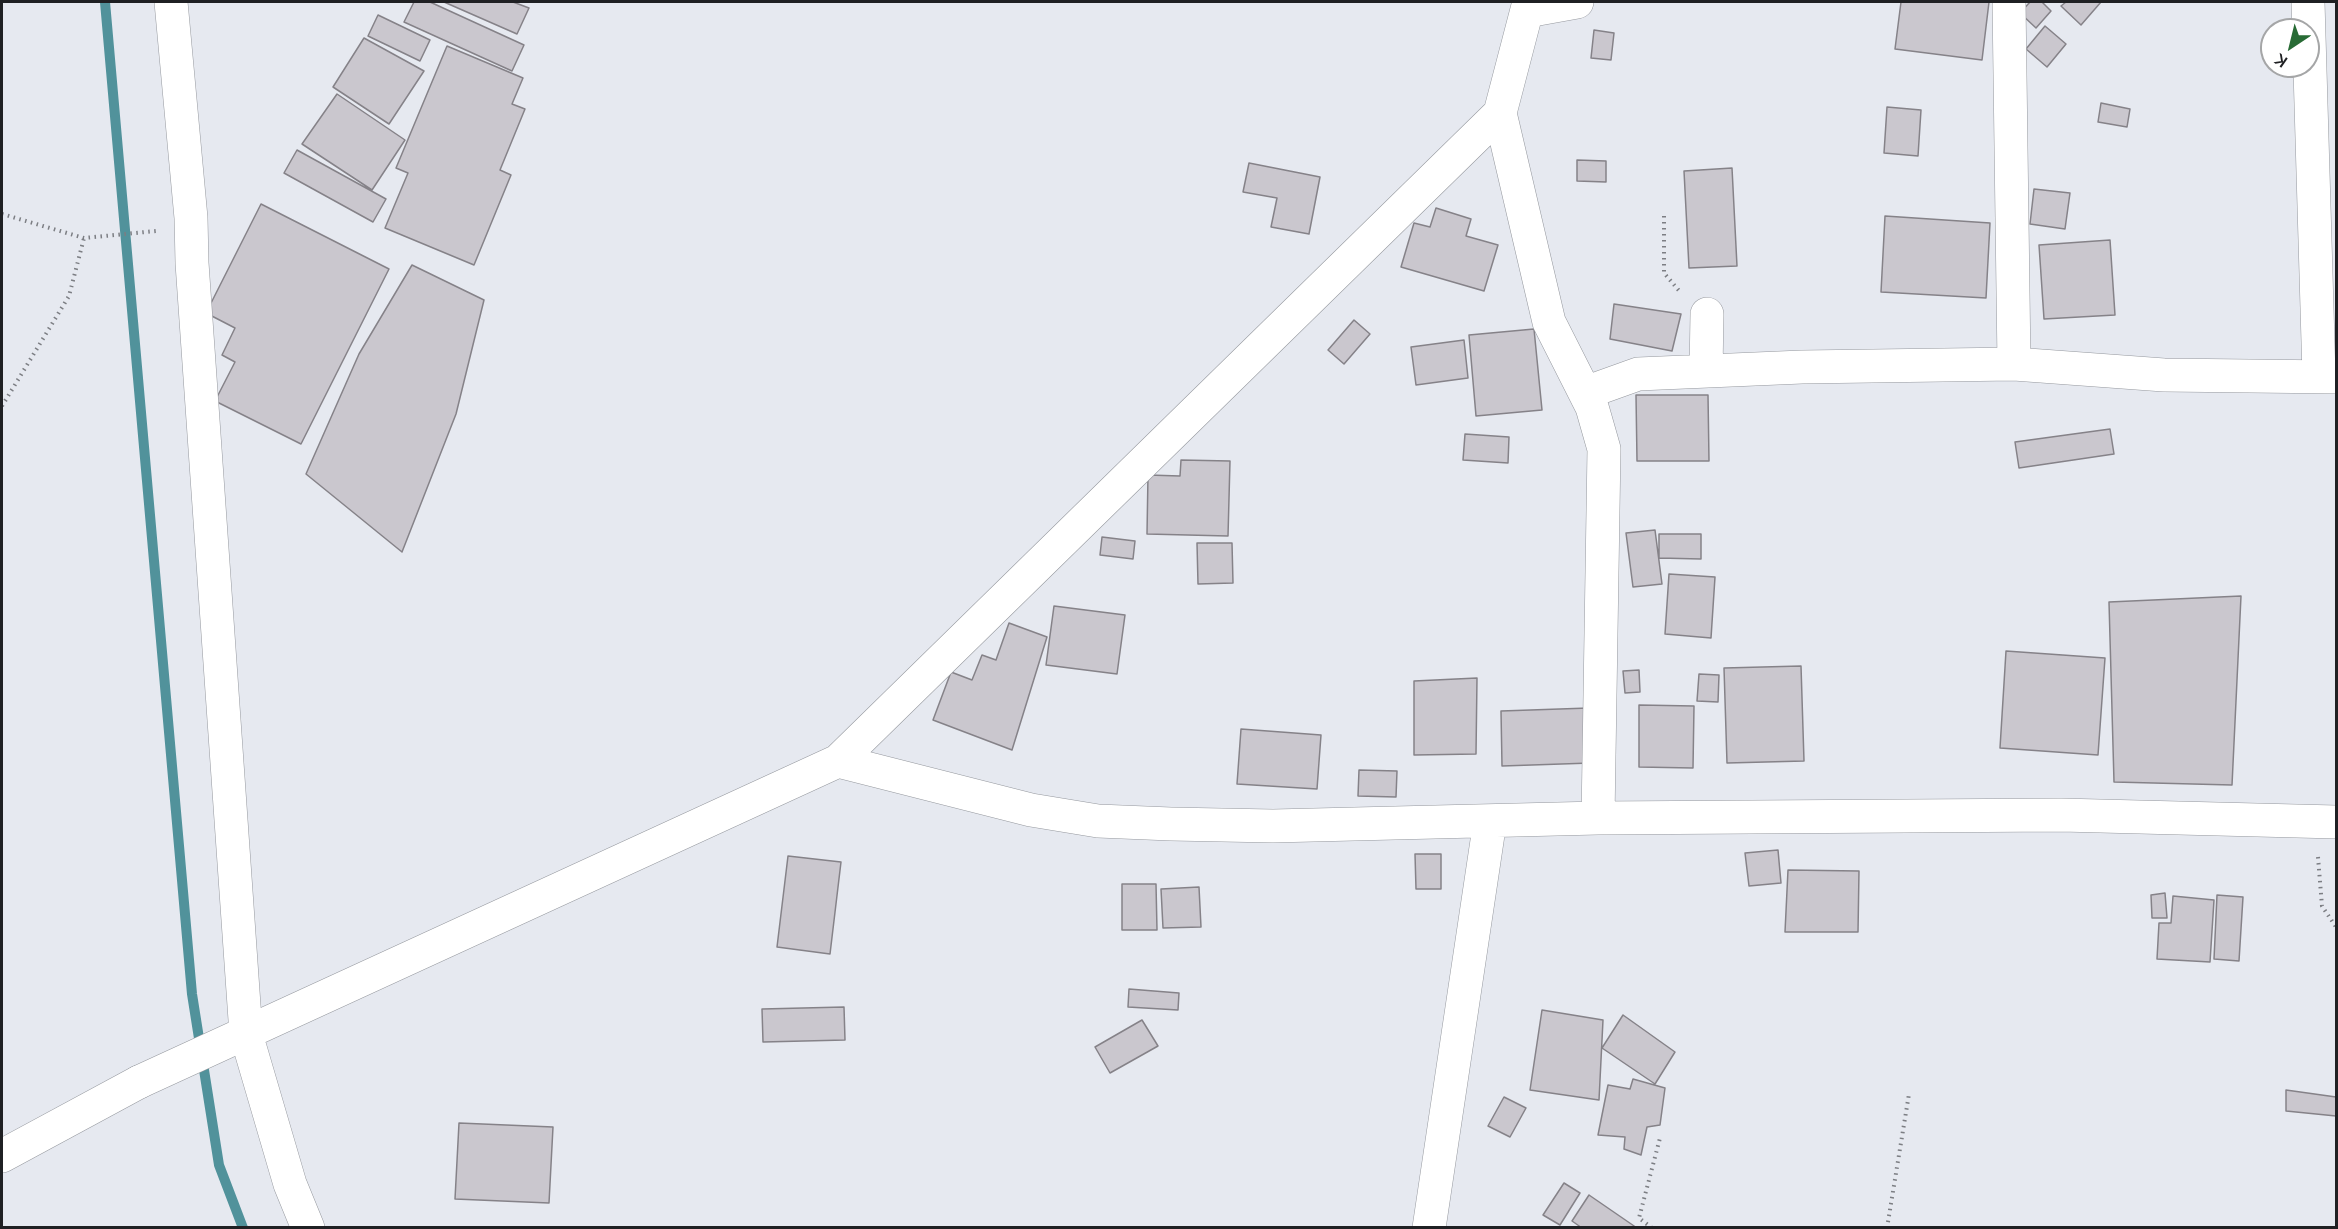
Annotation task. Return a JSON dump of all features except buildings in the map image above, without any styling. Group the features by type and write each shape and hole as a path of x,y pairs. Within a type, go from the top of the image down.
{"street":[{"path":"171,2 191,227 246,1034 290,1184 308,1227"},
{"path":"1577,2 1528,6 1500,113 1549,322 1592,407 1604,449 1598,818"},
{"path":"2009,2 2014,364"},
{"path":"1585,393 1638,374 1802,367 2014,364 2164,375 2328,376 2308,2"},
{"path":"2,1156 139,1082 838,761 1500,113"},
{"path":"1706,371 1707,314"},
{"path":"838,761 1031,810 1098,821 1273,826 1598,818 2061,815 2327,822"},
{"path":"1429,1227 1490,821"}],"path":[{"path":"2,214 84,238 191,227"},
{"path":"1664,216 1664,273 1680,292 1707,314"},
{"path":"2,406 69,296 84,238"},
{"path":"2327,822 2322,906 2337,927"},
{"path":"1887,1227 1909,1094"},
{"path":"1652,1227 1639,1218 1660,1138"}],"waterway":[{"path":"105,2 192,994 219,1165 243,1228"}]}
